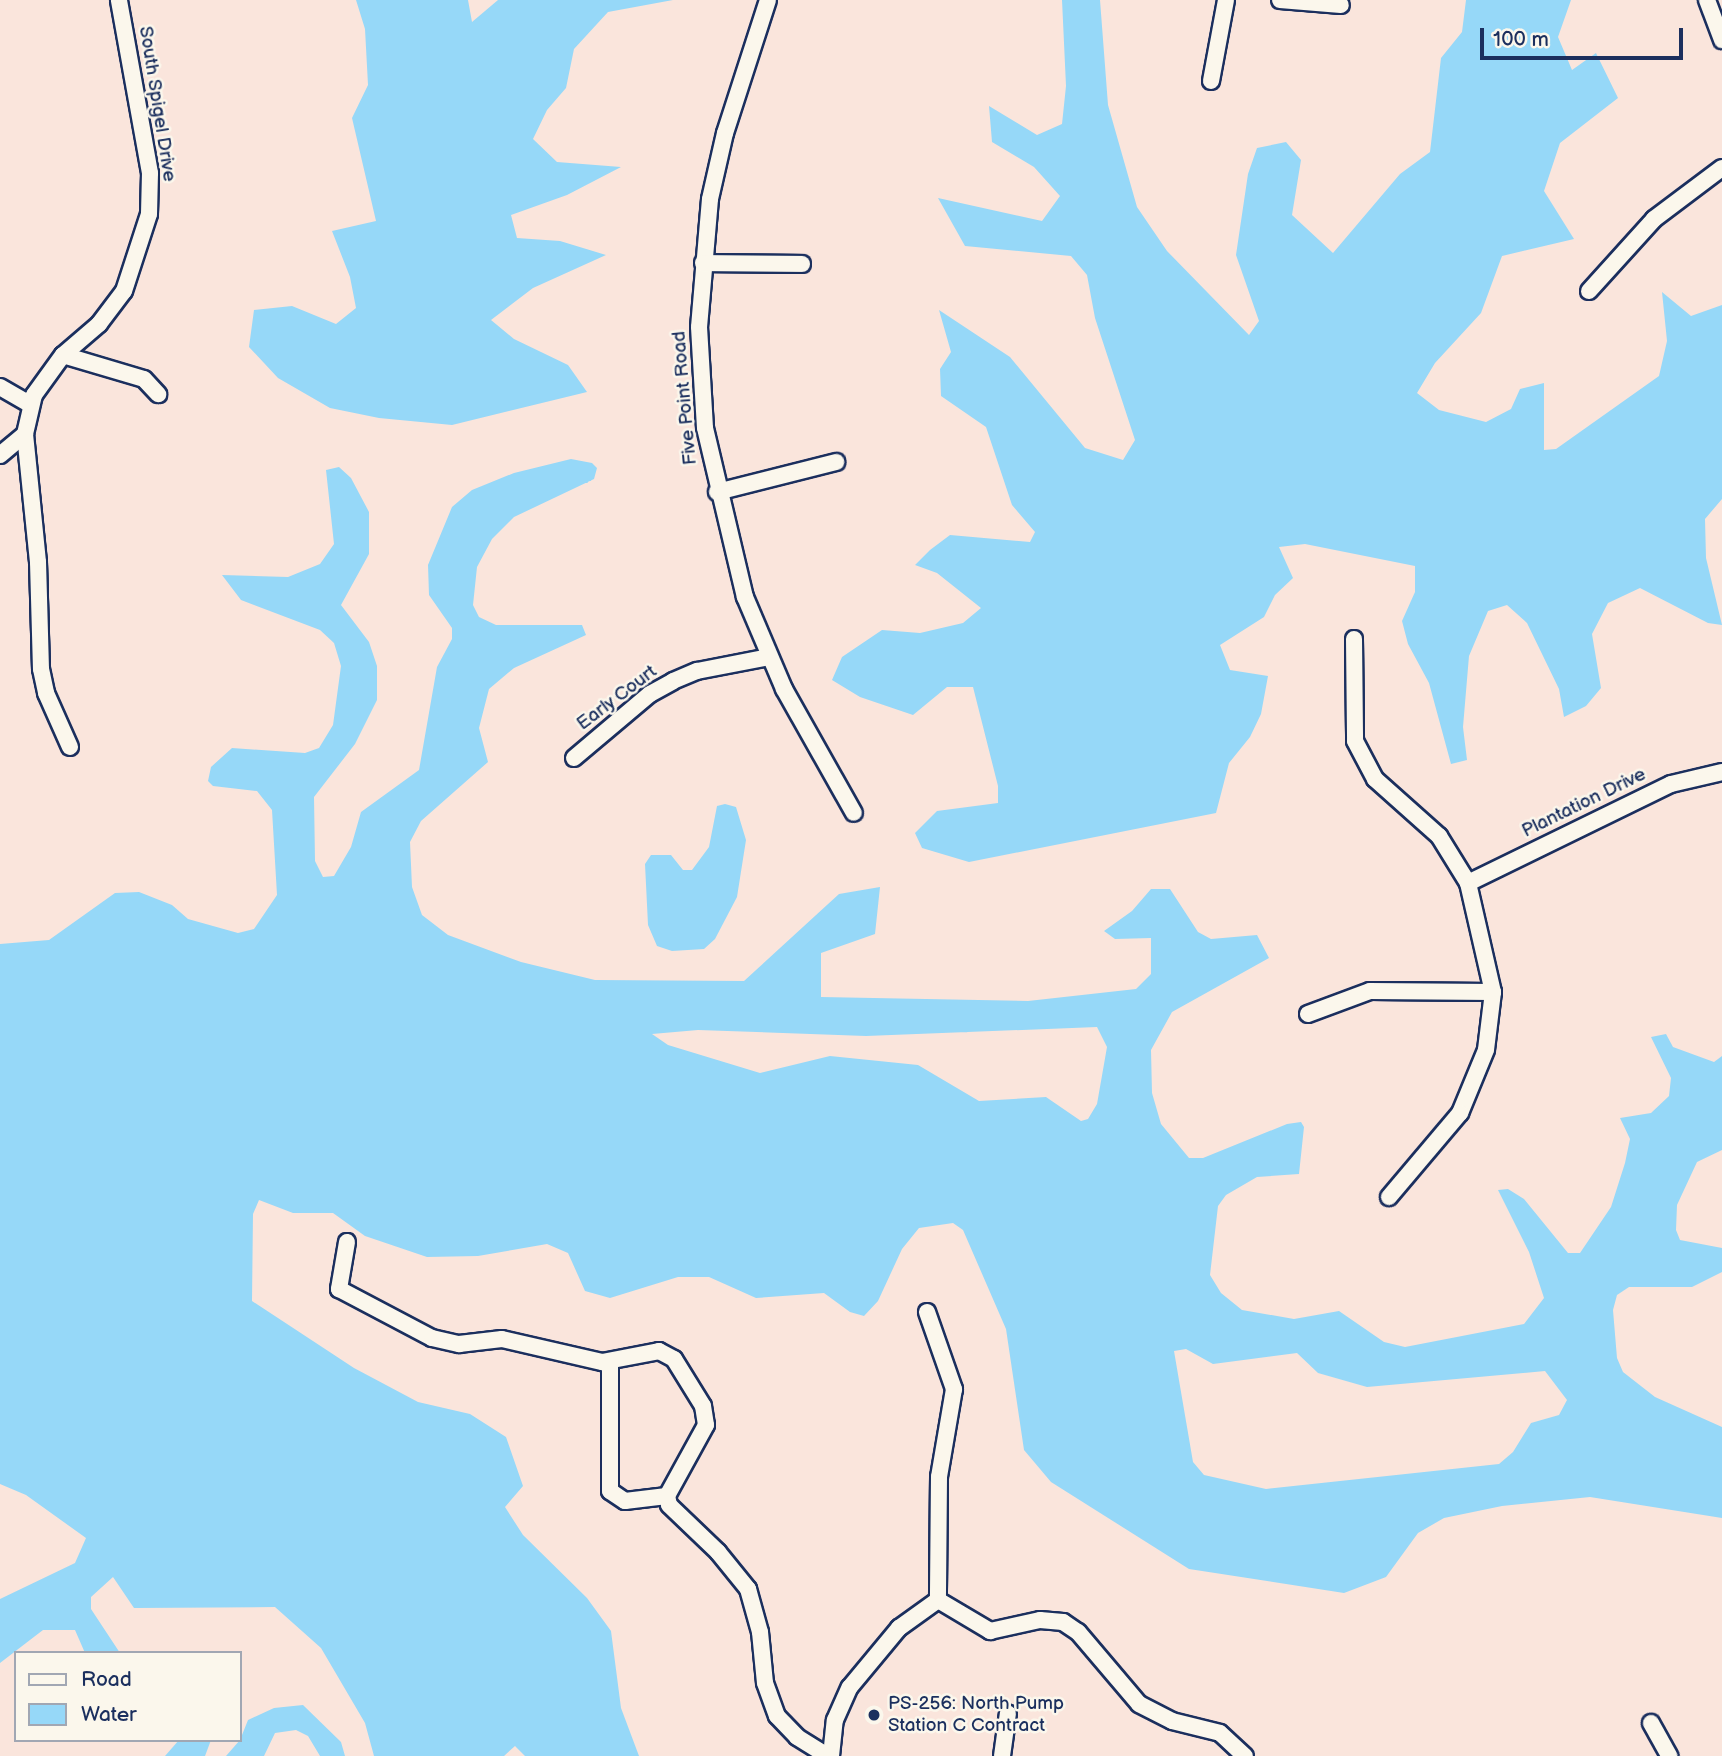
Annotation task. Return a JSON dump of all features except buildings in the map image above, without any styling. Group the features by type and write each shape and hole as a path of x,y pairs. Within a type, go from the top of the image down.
{"street":[{"name":"South Spigel Drive","path":"70,747 46,693 41,669 38,562 25,434 30,404 63,355 99,324 124,291 149,214 150,173 119,0"},
{"name":"Five Point Road","path":"768,0 724,133 703,263 700,373 717,492 745,597 769,657 854,813"},
{"path":"1211,81 1226,0"},
{"path":"1280,0 1341,5"},
{"path":"1707,0 1722,40"},
{"path":"1589,291 1654,219 1722,168"},
{"path":"703,263 803,264"},
{"path":"63,355 144,379 158,394"},
{"path":"0,387 30,404"},
{"path":"0,455 25,434"},
{"path":"717,492 836,462"},
{"path":"1354,639 1355,741 1375,779 1439,836 1468,883 1493,992 1486,1050 1460,1113 1389,1197"},
{"name":"Early Court","path":"574,758 650,694 673,681 696,671 769,657"},
{"name":"Plantation Drive","path":"1468,883 1671,784 1722,772"},
{"path":"1308,1014 1370,991 1493,992"},
{"path":"347,1242 339,1289 432,1338 459,1344 502,1339 547,1352 610,1362 646,1352 667,1353 703,1406 704,1436 667,1496 669,1505 718,1552 748,1590 760,1632 765,1683 777,1716 797,1737 829,1756 835,1720 850,1687 899,1628 937,1600"},
{"path":"927,1312 954,1389 939,1477 937,1600"},
{"path":"610,1362 610,1491 625,1501 667,1496"},
{"path":"937,1600 990,1631 1040,1620 1063,1622 1078,1632 1139,1704 1172,1721 1220,1733 1245,1756"},
{"path":"1002,1756 1007,1713"},
{"path":"1651,1723 1669,1756"}],"water":[{"path":"356,0 468,0 472,22 498,0 673,0 608,12 574,49 566,88 547,110 533,139 557,162 621,167 567,195 511,215 517,238 560,241 606,255 533,288 491,320 514,339 568,365 587,392 452,425 379,418 330,408 278,378 249,347 254,310 292,306 336,324 356,308 350,277 332,231 376,221 352,118 368,85 365,29"},
{"path":"1062,0 1100,0 1108,105 1137,207 1167,251 1249,335 1259,321 1236,255 1248,174 1257,148 1286,142 1301,160 1292,215 1333,253 1400,174 1430,152 1441,58 1462,32 1466,0 1571,0 1558,37 1572,70 1596,53 1618,98 1560,143 1544,191 1574,239 1502,256 1481,313 1435,363 1417,393 1439,410 1486,422 1511,409 1520,389 1544,383 1544,450 1556,449 1659,376 1667,341 1662,292 1691,316 1722,305 1722,499 1705,519 1706,558 1722,625 1708,623 1640,588 1608,603 1592,634 1601,688 1586,706 1564,717 1559,689 1527,623 1507,605 1488,611 1469,656 1463,727 1467,760 1451,764 1429,683 1408,644 1402,621 1415,592 1415,566 1305,544 1279,547 1293,578 1275,595 1264,617 1220,645 1230,670 1268,676 1261,714 1250,737 1229,763 1216,813 969,862 922,848 915,833 937,811 998,803 998,786 973,687 947,687 913,715 860,697 832,680 842,657 882,630 920,633 963,623 981,608 937,573 915,565 950,535 1030,542 1035,532 1012,505 986,427 941,396 940,369 951,352 939,310 1010,357 1085,448 1123,460 1135,440 1095,318 1087,275 1071,256 965,246 938,198 1042,221 1060,196 1034,167 992,142 989,106 1037,135 1062,124 1066,86"},
{"path":"571,459 592,463 597,468 594,479 514,517 492,539 477,567 473,605 479,617 496,625 582,625 586,635 514,668 489,689 479,728 488,762 421,821 410,842 412,887 422,915 448,935 521,962 595,980 744,981 839,894 880,887 875,934 821,953 821,997 1028,1001 1136,989 1151,974 1151,938 1115,939 1104,931 1132,911 1151,889 1170,889 1198,932 1211,939 1257,935 1269,958 1172,1012 1151,1050 1152,1093 1161,1124 1189,1158 1203,1158 1287,1124 1301,1122 1304,1127 1299,1174 1257,1177 1226,1195 1218,1206 1210,1275 1221,1293 1242,1310 1294,1319 1339,1311 1384,1342 1405,1347 1524,1324 1544,1298 1529,1252 1498,1190 1508,1189 1524,1199 1568,1253 1580,1253 1611,1207 1625,1163 1630,1139 1620,1118 1651,1113 1669,1096 1671,1078 1651,1037 1666,1034 1673,1047 1714,1062 1722,1056 1722,1150 1697,1162 1677,1205 1676,1230 1680,1240 1722,1248 1722,1272 1692,1287 1629,1287 1617,1295 1613,1310 1617,1358 1623,1372 1655,1397 1722,1427 1722,1518 1590,1497 1502,1506 1444,1518 1418,1533 1386,1577 1344,1593 1189,1569 1051,1482 1024,1450 1006,1329 963,1230 953,1223 919,1228 902,1249 878,1301 864,1316 850,1312 824,1293 756,1298 709,1277 678,1277 610,1298 585,1291 568,1253 547,1244 478,1256 427,1257 365,1236 333,1213 293,1213 259,1200 253,1214 252,1301 354,1368 418,1402 470,1414 506,1437 523,1486 505,1507 523,1535 587,1598 611,1631 621,1708 639,1756 525,1756 515,1746 504,1756 374,1756 365,1723 321,1648 275,1607 134,1608 113,1577 91,1597 91,1609 119,1651 84,1651 75,1630 43,1630 0,1663 0,1599 75,1563 86,1538 26,1495 0,1484 0,944 49,940 115,893 139,892 172,905 188,919 238,933 254,929 277,895 272,810 257,791 213,786 208,781 211,767 232,748 305,753 319,748 333,725 341,666 334,643 320,630 241,600 222,575 288,577 320,564 334,544 326,470 339,467 351,478 369,512 369,554 341,605 369,642 377,666 377,700 355,744 314,797 315,861 323,877 334,876 351,847 361,812 419,770 437,667 452,639 452,628 429,595 428,565 452,507 472,490 514,473","holes":["1097,1027 1107,1047 1097,1104 1088,1119 1081,1121 1046,1097 979,1101 918,1065 830,1056 760,1073 668,1045 652,1034 698,1030 866,1036","1186,1349 1213,1364 1297,1353 1318,1373 1367,1387 1545,1371 1567,1400 1559,1415 1531,1423 1513,1452 1499,1464 1266,1489 1204,1475 1193,1462 1174,1351"]},
{"path":"725,804 736,807 746,840 737,897 715,939 704,949 672,951 657,946 648,925 645,864 651,855 671,855 683,870 692,870 709,847 717,806"},
{"path":"303,1705 341,1742 345,1756 320,1756 308,1736 296,1730 275,1733 264,1756 226,1756 238,1742 242,1742 248,1720 274,1708"},
{"path":"177,1742 210,1742 205,1756 165,1756"}],"place":[{"name":"PS-256: North Pump Station C Contract","path":"874,1715"}]}
